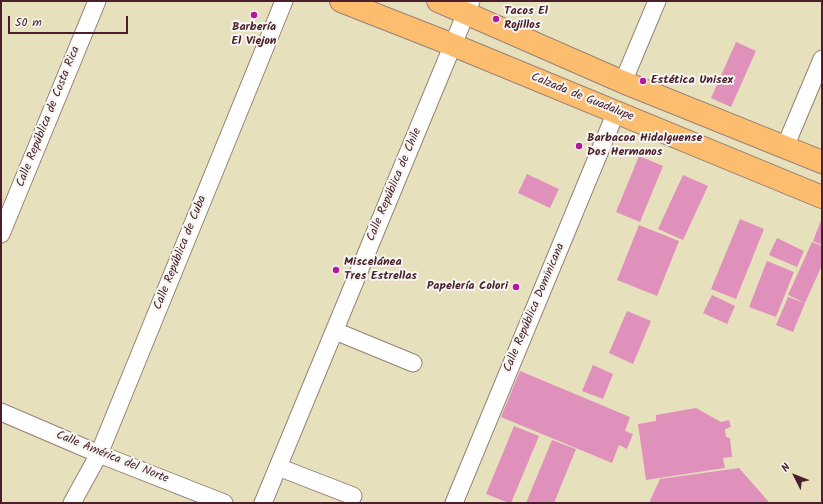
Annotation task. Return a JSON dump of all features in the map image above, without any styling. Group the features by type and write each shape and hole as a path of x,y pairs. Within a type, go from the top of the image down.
{"main road":[{"name":"Calzada de Guadalupe","path":"341,1 453,45 822,197"},
{"path":"438,1 469,7 623,82 822,162"}],"street":[{"name":"Calle República de Costa Rica","path":"1,234 97,1"},
{"name":"Calle República de Cuba","path":"72,503 99,454 284,1"},
{"path":"623,82 657,1"},
{"name":"Calle República de Chile","path":"263,503 469,7"},
{"path":"785,147 822,59"},
{"name":"Calle República Dominicana","path":"454,503 616,112"},
{"path":"334,331 413,364"},
{"name":"Calle América del Norte","path":"1,412 99,454 224,503"},
{"path":"278,467 353,496"}],"building":[{"path":"736,42 756,51 731,107 711,98"},
{"path":"639,156 663,166 640,222 616,212"},
{"path":"527,174 559,189 550,208 518,193"},
{"path":"683,175 708,186 683,240 658,229"},
{"path":"822,218 822,245 813,241"},
{"path":"740,219 764,229 736,299 711,289"},
{"path":"639,225 679,241 657,296 617,280"},
{"path":"777,238 804,251 797,267 769,255"},
{"path":"812,242 822,246 822,265 805,303 788,295"},
{"path":"767,261 794,272 776,317 749,307"},
{"path":"712,295 735,306 727,324 703,313"},
{"path":"788,297 805,303 793,332 776,325"},
{"path":"627,311 651,321 633,364 609,353"},
{"path":"593,365 613,374 603,399 582,391"},
{"path":"520,371 630,417 625,431 633,434 627,449 619,445 612,463 501,417"},
{"path":"696,408 721,422 729,420 731,427 725,429 726,437 730,438 732,457 723,458 725,468 646,480 638,424 656,421 656,415"},
{"path":"514,426 539,436 511,503 509,503 486,494"},
{"path":"552,440 576,449 554,503 526,503"},
{"path":"739,468 768,501 767,503 649,503 660,479"}],"place":[{"name":"Barbería El Viejon","path":"254,15"},
{"name":"Tacos El Rojillos","path":"496,19"},
{"name":"Estética Unisex","path":"643,81"},
{"name":"Barbacoa Hidalguense Dos Hermanos","path":"579,146"},
{"name":"Miscelánea Tres Estrellas","path":"336,270"},
{"name":"Papelería Colori","path":"516,287"}]}
